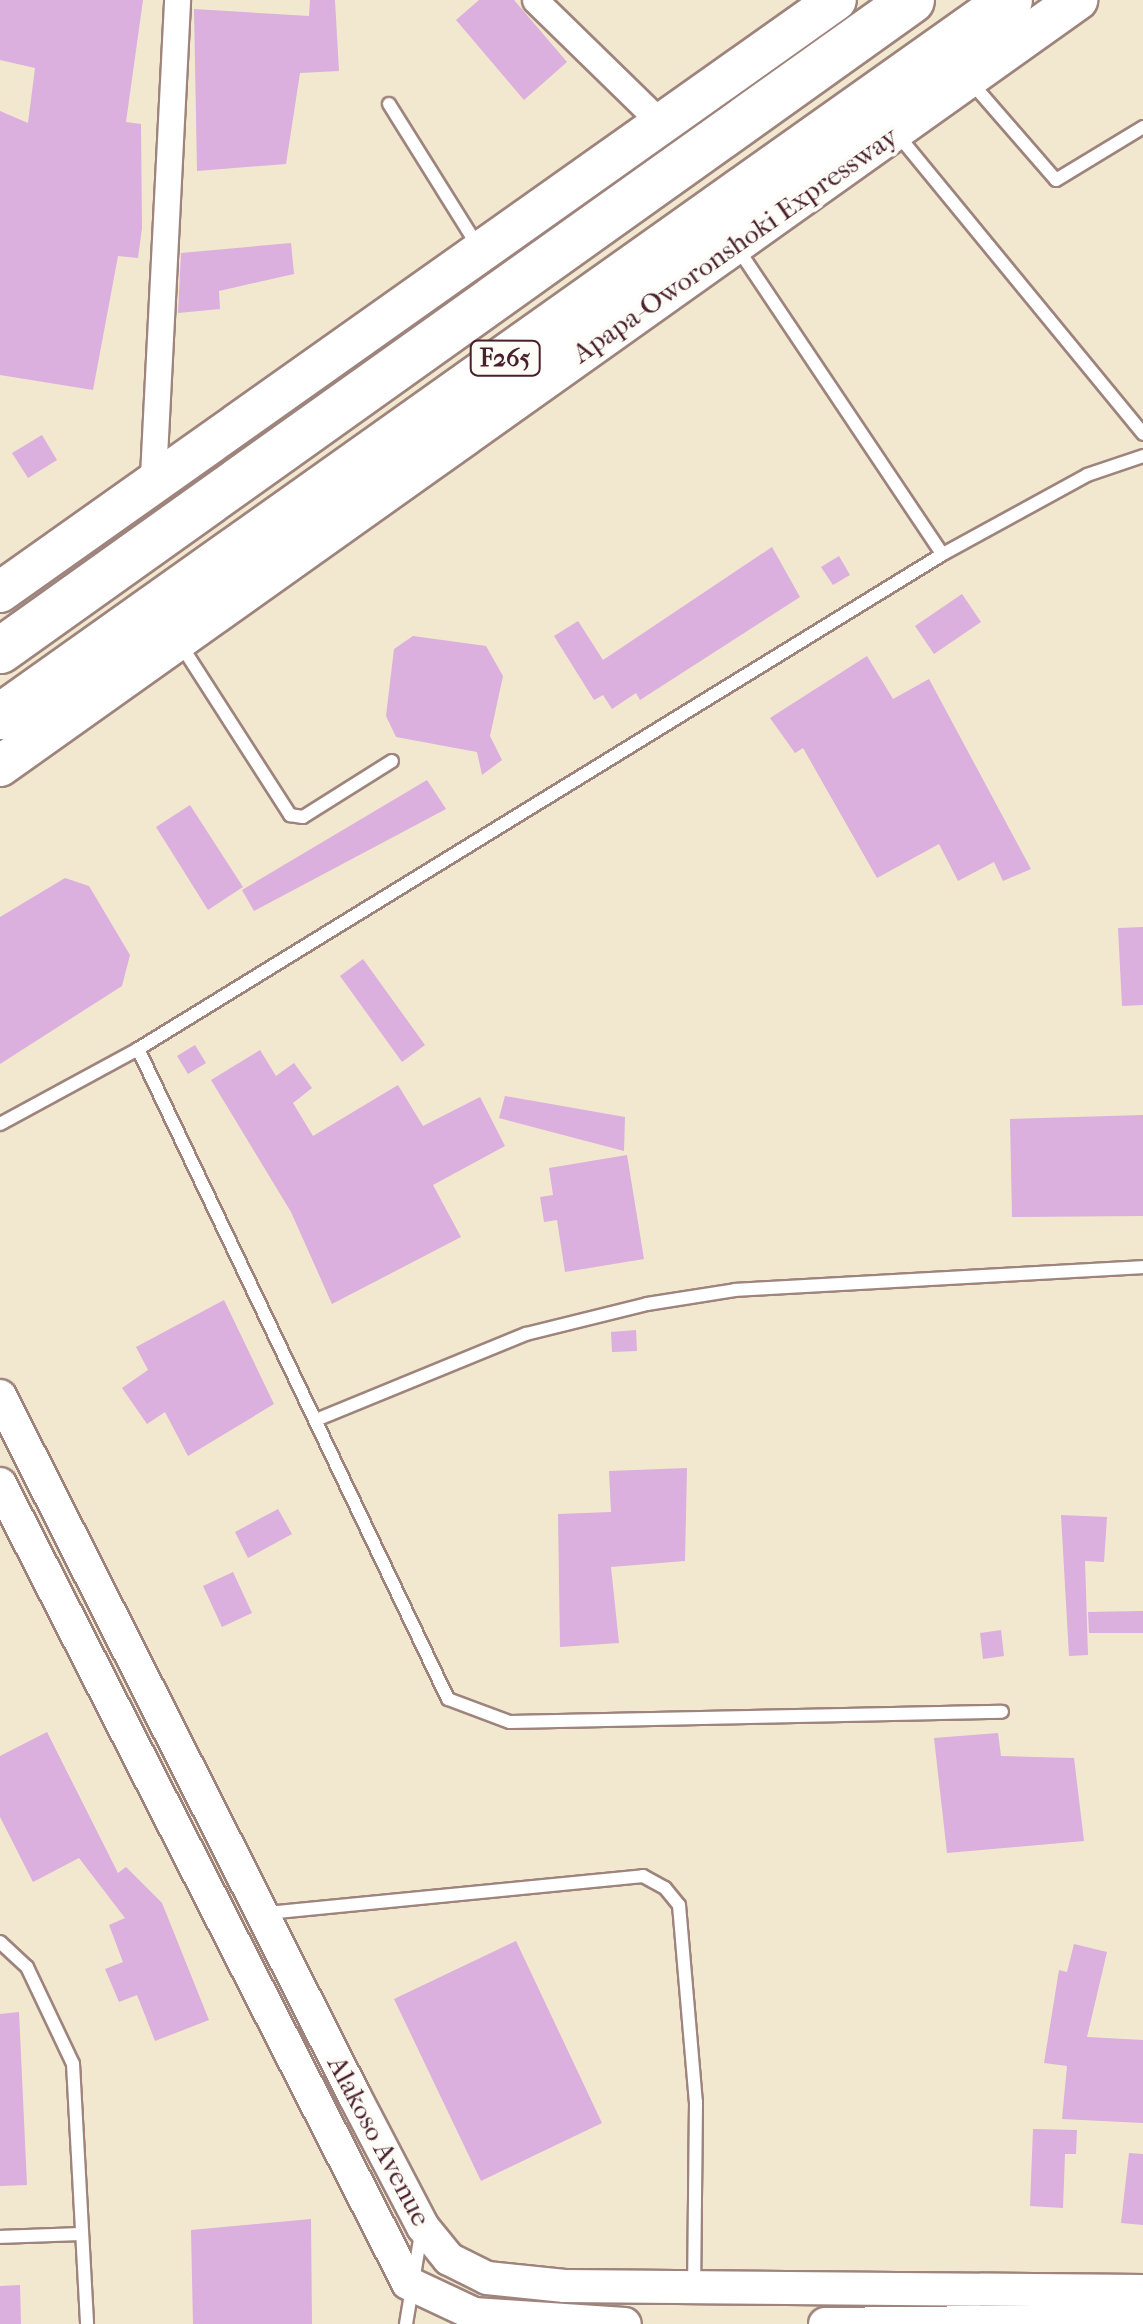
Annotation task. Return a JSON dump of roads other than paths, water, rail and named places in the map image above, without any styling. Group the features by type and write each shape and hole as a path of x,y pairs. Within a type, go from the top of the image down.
{"highway":[{"name":"F265","path":"0,650 911,0"},
{"name":"Apapa-Oworonshoki Expressway","path":"0,716 1008,0"}],"main road":[{"path":"0,592 153,476 663,125 836,0"},
{"name":"Apapa-Oworonshoki Expressway","path":"0,766 1077,0"}],"street":[{"path":"153,476 177,0"},
{"path":"535,0 663,125"},
{"name":"Alakoso Avenue","path":"0,1396 423,2228 450,2259 487,2278 909,2312 1143,2320"},
{"name":"Alakoso Avenue","path":"0,1484 408,2282"},
{"path":"408,2282 474,2314 625,2324"},
{"name":"Alakoso Avenue","path":"826,2324 909,2312 1143,2291"}],"lane":[{"path":"968,79 1056,180 1143,127"},
{"path":"389,104 480,250"},
{"path":"896,132 1143,434"},
{"path":"736,245 942,554"},
{"path":"0,1124 138,1049 942,554 1087,475 1143,456"},
{"path":"178,640 290,815 303,817 392,761"},
{"path":"138,1049 316,1420 426,1668 448,1699 477,1716 1002,1712"},
{"path":"316,1420 526,1334 648,1304 735,1290 1143,1267"},
{"path":"261,1914 643,1876 665,1888 679,1905 696,2102 695,2292"},
{"path":"0,1942 27,1967 73,2064 87,2324"},
{"path":"406,2324 408,2282 423,2228"},
{"path":"0,2237 82,2234"}]}
